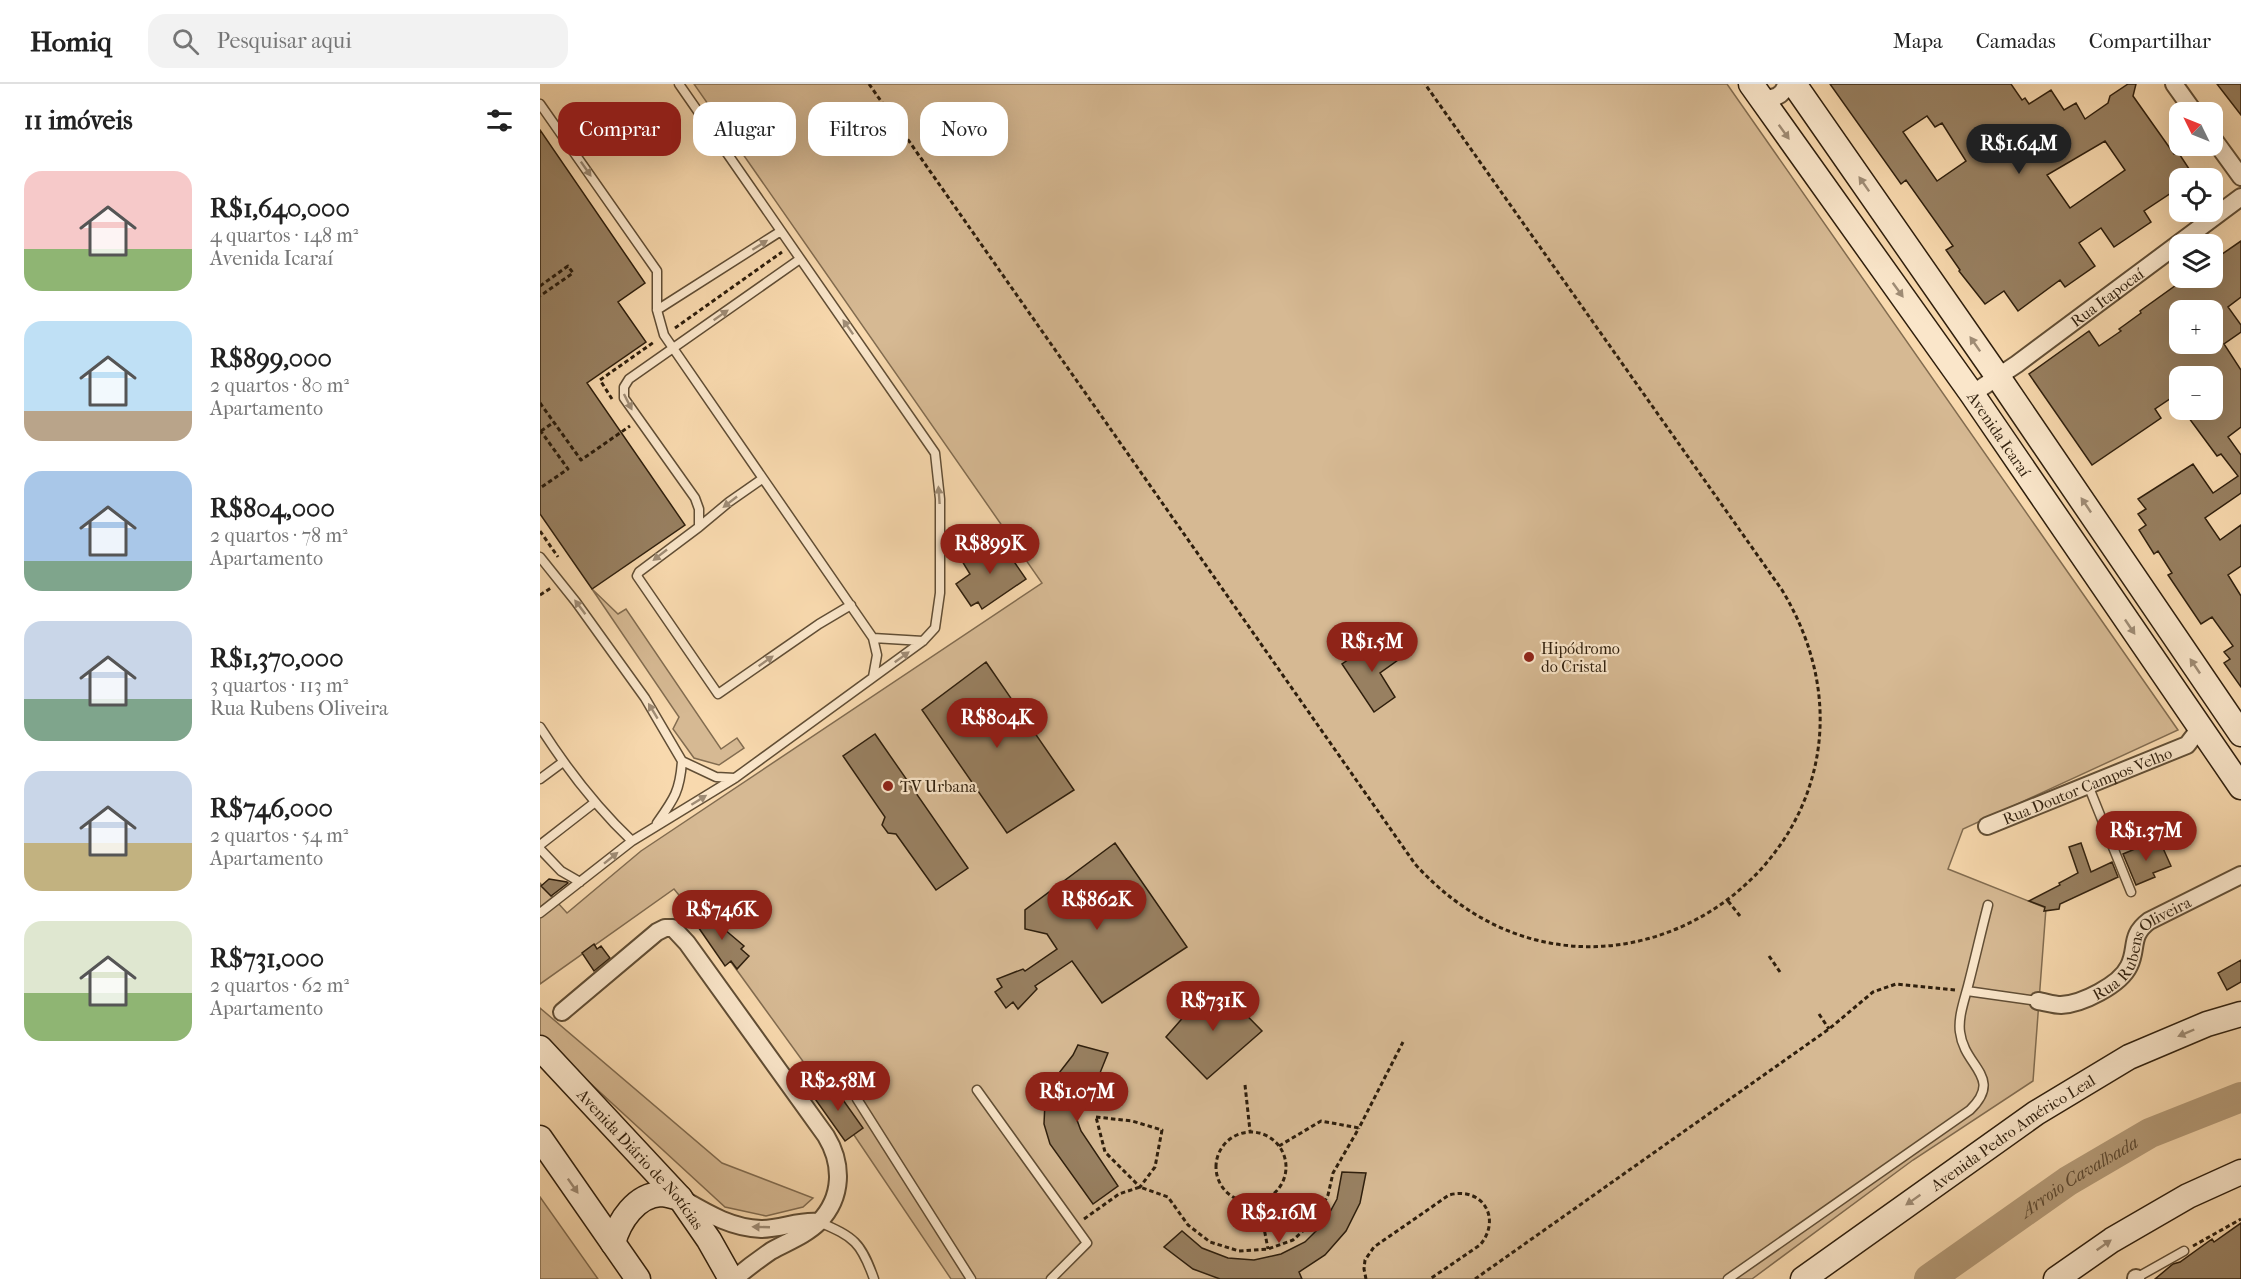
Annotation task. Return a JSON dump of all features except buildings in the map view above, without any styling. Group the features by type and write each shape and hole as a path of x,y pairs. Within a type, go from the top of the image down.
{"main road":[{"name":"Avenida Icaraí","path":"1794,84 2238,724"},
{"name":"Avenida Icaraí","path":"1758,89 1971,394 2194,737 2215,750 2241,787"},
{"name":"Rua Doutor Campos Velho","path":"2194,737 2238,724"},
{"path":"2215,750 2238,724"},
{"name":"Avenida Pedro Américo Leal","path":"1803,1279 2036,1113 2110,1068 2129,1057 2207,1024 2241,1014"},
{"name":"Avenida Diário de Notícias","path":"540,1048 680,1198 732,1279"},
{"path":"540,1138 638,1279"},
{"path":"2056,1279 2112,1240 2188,1197 2241,1172"},
{"path":"613,1243 622,1220 638,1204 661,1194 680,1198"}],"street":[{"path":"1758,89 1773,99 1780,95 1786,84"},
{"path":"2174,84 2187,102"},
{"path":"2223,152 2241,177"},
{"name":"Rua Itapocaí","path":"1971,394 1998,377 2241,197"},
{"name":"Rua Doutor Campos Velho","path":"1987,825 2088,785 2194,737"},
{"name":"Rua Rubens Oliveira","path":"2038,1001 2060,1005 2080,1001 2117,982 2130,964 2135,937 2140,927 2241,875"},
{"path":"562,1012 657,932 665,928 673,928 687,943 835,1150 839,1167 838,1184 831,1204 819,1222 732,1279"},
{"path":"680,1198 718,1220 761,1229 807,1221 819,1222"}],"lane":[{"path":"540,914 632,841 735,778 923,641 934,628 940,593 940,511 935,453 679,84"},
{"path":"540,104 657,271 657,310 664,335 873,638 877,655 873,678"},
{"path":"657,310 781,231"},
{"path":"699,527 699,509 695,498 624,398 624,387 629,379 801,259"},
{"path":"762,479 729,502 639,572 637,576 718,694 819,624 851,605"},
{"path":"540,557 582,610 645,698 682,761 716,777 735,778"},
{"path":"873,638 923,641"},
{"path":"540,727 562,762 594,803 632,841"},
{"path":"654,828 675,798 680,784 682,761"},
{"path":"540,779 562,762"},
{"path":"2088,785 2131,892"},
{"path":"580,882 561,871 540,847 594,803"},
{"path":"1728,1279 1970,1110 1982,1098 1985,1088 1981,1076 1963,1048 1959,1031 1988,904"},
{"path":"1967,991 2038,1001"},
{"path":"977,1089 1087,1243 1051,1279"},
{"path":"857,1099 971,1279"},
{"path":"819,1222 848,1235 862,1251 874,1279"},
{"path":"2136,1279 2184,1251"}],"path":[{"path":"869,84 1415,864 1431,881 1467,910 1487,922 1530,938 1575,946 1598,946 1644,940 1688,925 1728,901 1754,878 1776,851 1800,811 1808,790 1815,767 1820,722 1817,675 1808,642"},
{"path":"1425,84 1782,590 1804,631"},
{"path":"540,286 568,267 573,273 540,297"},
{"path":"540,403 580,460 621,432"},
{"path":"540,488 568,469 540,430 554,422"},
{"path":"1728,901 1740,916"},
{"path":"1769,956 1780,972"},
{"path":"1475,1279 1829,1029 1873,992 1896,984 1967,991"},
{"path":"1818,1014 1829,1029"},
{"path":"1075,1226 1119,1194 1140,1187 1155,1167 1162,1130 1132,1121 1096,1117 1105,1152 1140,1187 1168,1197 1188,1225 1210,1242 1239,1251 1268,1249 1293,1240 1315,1220 1328,1195 1333,1173 1403,1042"},
{"path":"1245,1085 1250,1132"},
{"path":"1279,1146 1321,1121 1359,1128"},
{"path":"1250,1132 1271,1138 1279,1146 1286,1164 1285,1174 1276,1192 1258,1202 1247,1202 1236,1199 1219,1183 1216,1160 1220,1149 1228,1140 1238,1134 1250,1132"},
{"path":"1366,1279 1365,1260 1374,1247 1449,1196 1458,1193 1481,1200 1489,1215 1490,1223 1485,1239 1480,1245 1430,1279"},
{"path":"1258,1202 1268,1249"},
{"path":"2184,1251 2241,1219"}],"shaded area":[{"name":"Hipódromo do Cristal","path":"694,84 1727,84 2178,730 1963,829 1948,869 2046,908 2033,1081 1913,1160 1752,1279 951,1279 823,1089 707,929 674,889 540,984 540,883 567,913 641,851 1042,583 744,156 796,156 796,102 707,102"},
{"path":"592,589 618,614 626,609 721,749 737,738 744,748 719,765 694,758 673,729 679,717"},
{"path":"540,1008 722,1163 813,1198 803,1207 766,1216 725,1207 540,1037"},
{"path":"540,1197 598,1279 540,1279"}],"waterway":[{"name":"Arroio Cavalhada","path":"1929,1279 2068,1181 2150,1133 2241,1097"}],"place":[{"name":"Hipódromo do Cristal","path":"1529,657"},
{"name":"TV Urbana","path":"888,786"}]}
